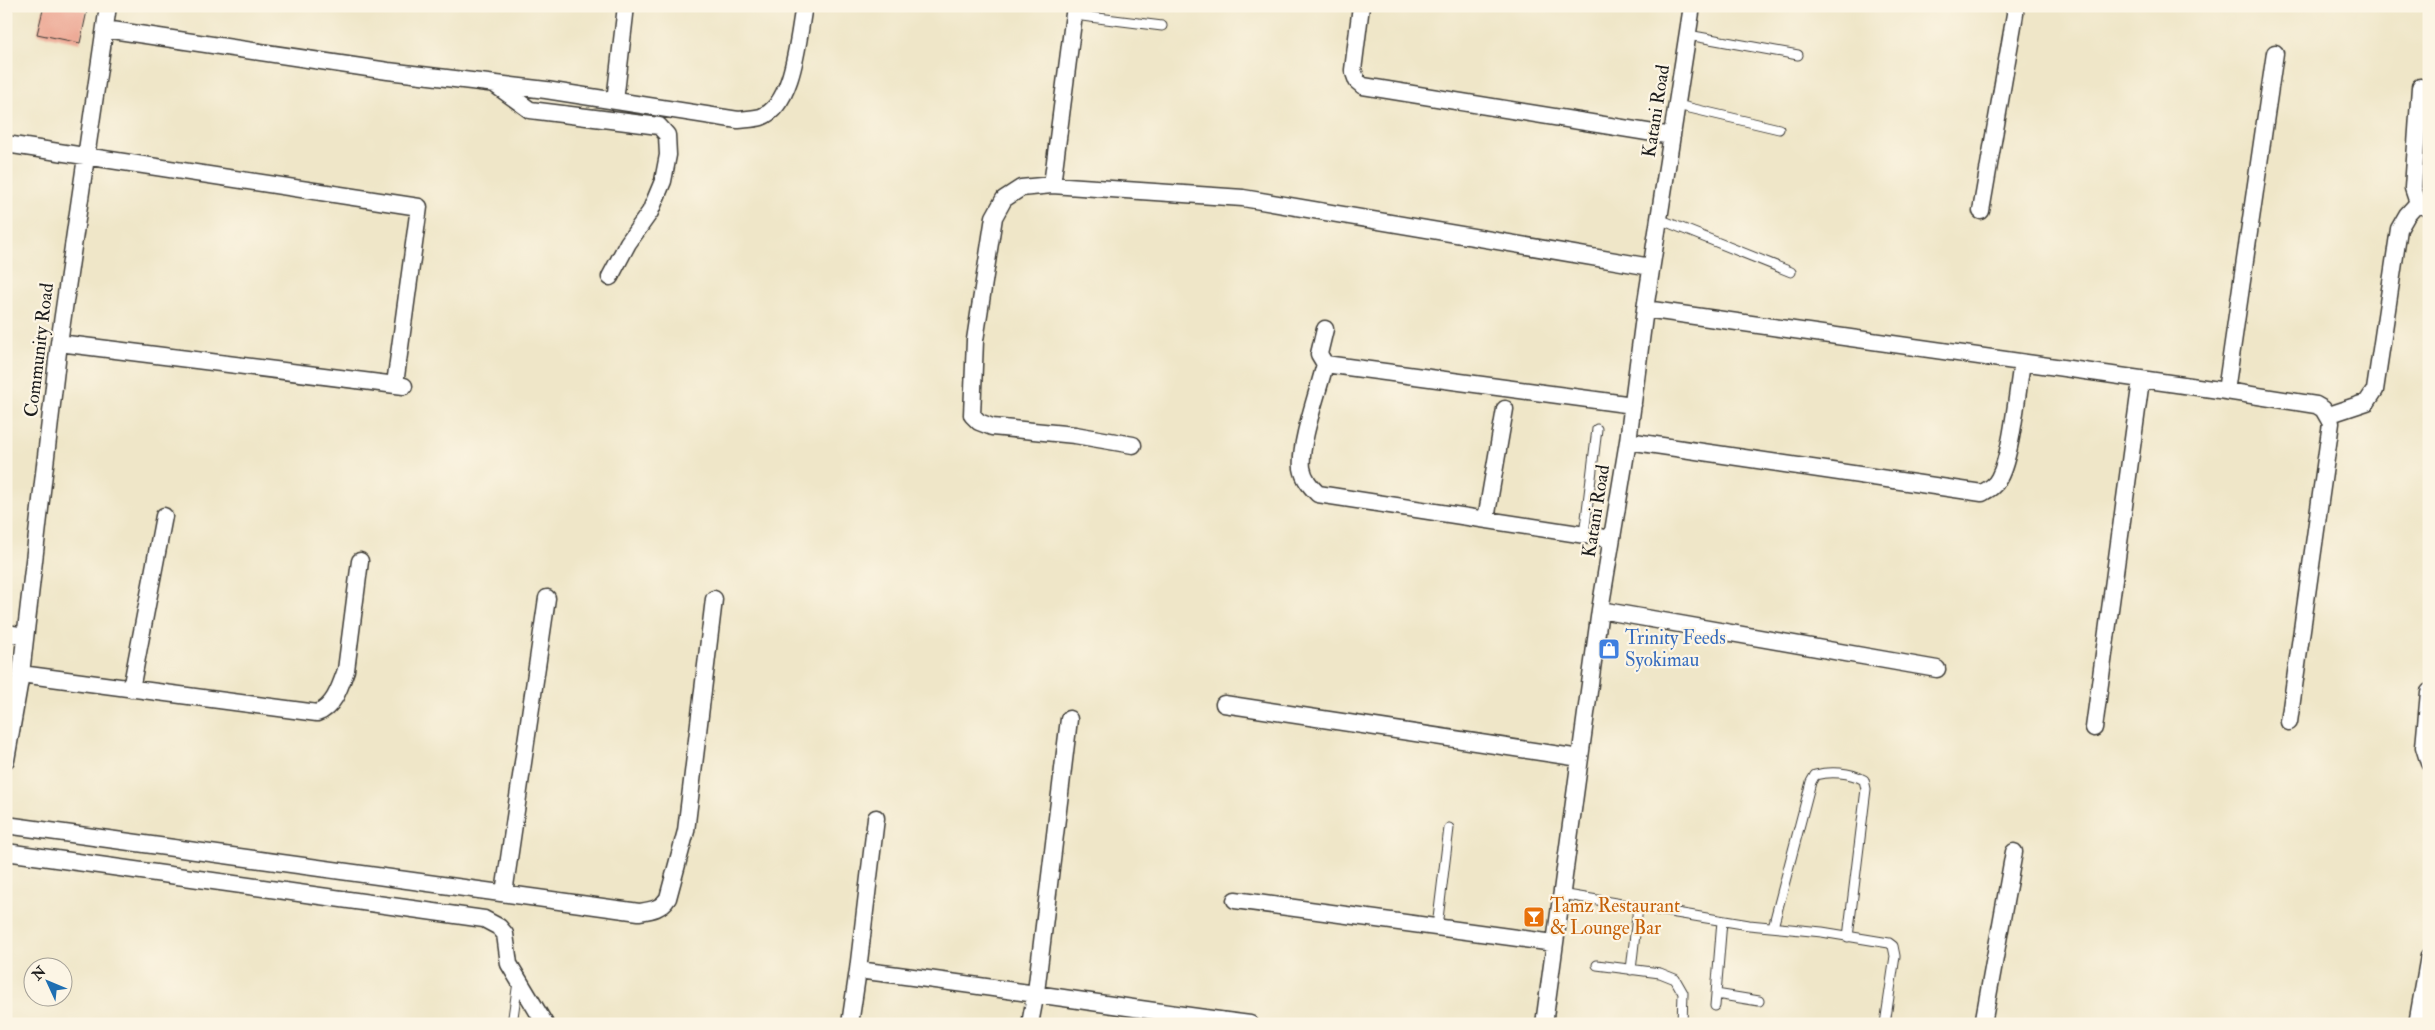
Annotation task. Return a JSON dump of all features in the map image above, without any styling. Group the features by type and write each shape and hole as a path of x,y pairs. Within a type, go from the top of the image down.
{"street":[{"name":"Community Road","path":"6,760 25,636 60,343 108,6"},
{"path":"615,101 626,6"},
{"path":"105,29 738,120 761,117 778,106 791,76 804,6"},
{"path":"1361,6 1353,70 1357,81 1363,86 1672,136"},
{"name":"Katani Road","path":"1544,1024 1600,610 1628,441 1645,309 1692,6"},
{"path":"1981,211 2015,6"},
{"path":"1052,185 1075,11"},
{"path":"2226,391 2275,54"},
{"path":"495,84 530,110 659,126 667,135 668,155 663,181 650,212 628,243 610,277"},
{"path":"2328,416 2366,402 2376,390 2399,229 2407,215 2424,206 2413,188 2420,87"},
{"path":"6,144 86,158 419,207 399,385 60,343"},
{"path":"1133,445 1075,435 992,427 979,422 972,415 975,340 994,217 1004,199 1021,188 1052,185 1243,198 1652,267"},
{"path":"1645,309 2226,391 2316,405 2323,409 2331,423 2288,722"},
{"path":"1325,329 1319,354 1325,364 1303,450 1302,468 1307,483 1318,494 1612,539"},
{"path":"1628,441 1982,493 1991,488 1999,477 2006,456 2022,363"},
{"path":"1325,364 1632,405"},
{"path":"2094,728 2142,380"},
{"path":"1486,519 1505,409"},
{"path":"131,689 164,516"},
{"path":"20,674 316,713 324,711 340,687 346,670 360,561"},
{"path":"504,893 547,598"},
{"path":"6,824 639,912 653,910 663,905 668,898 686,831 714,599"},
{"path":"1600,610 1937,669"},
{"path":"6,633 25,636"},
{"path":"2429,692 2424,746 2429,763"},
{"path":"1224,704 1580,758"},
{"path":"1030,1024 1036,992 1069,719"},
{"path":"850,1024 876,818"},
{"path":"6,852 484,919 499,927 506,934 509,964 545,1024"},
{"path":"1983,1024 2014,852"},
{"path":"1236,900 1554,943"},
{"path":"2417,1024 2429,956"},
{"path":"858,970 1036,992 1076,1001 1250,1024"}],"lane":[{"path":"6,11 8,6"},
{"path":"1075,11 1162,26"},
{"path":"1688,35 1798,55"},
{"path":"1677,105 1779,128"},
{"path":"1659,219 1791,272"},
{"path":"1584,535 1597,429"},
{"path":"1773,928 1811,782 1815,775 1825,772 1856,776 1864,780 1866,789 1848,936"},
{"path":"1437,927 1449,828"},
{"path":"1561,894 1722,921 1848,936 1894,946 1895,956 1885,1024"},
{"path":"1631,970 1638,907"},
{"path":"1715,1006 1722,921"},
{"path":"1597,965 1660,973 1676,979 1683,993 1682,1024"},
{"path":"512,1024 518,981"},
{"path":"1716,994 1759,1001"}],"building":[{"path":"44,6 68,6 87,11 80,43 37,34"}],"place":[{"name":"Trinity Feeds Syokimau","path":"1609,649"},
{"name":"Tamz Restaurant & Lounge Bar","path":"1534,917"}]}
